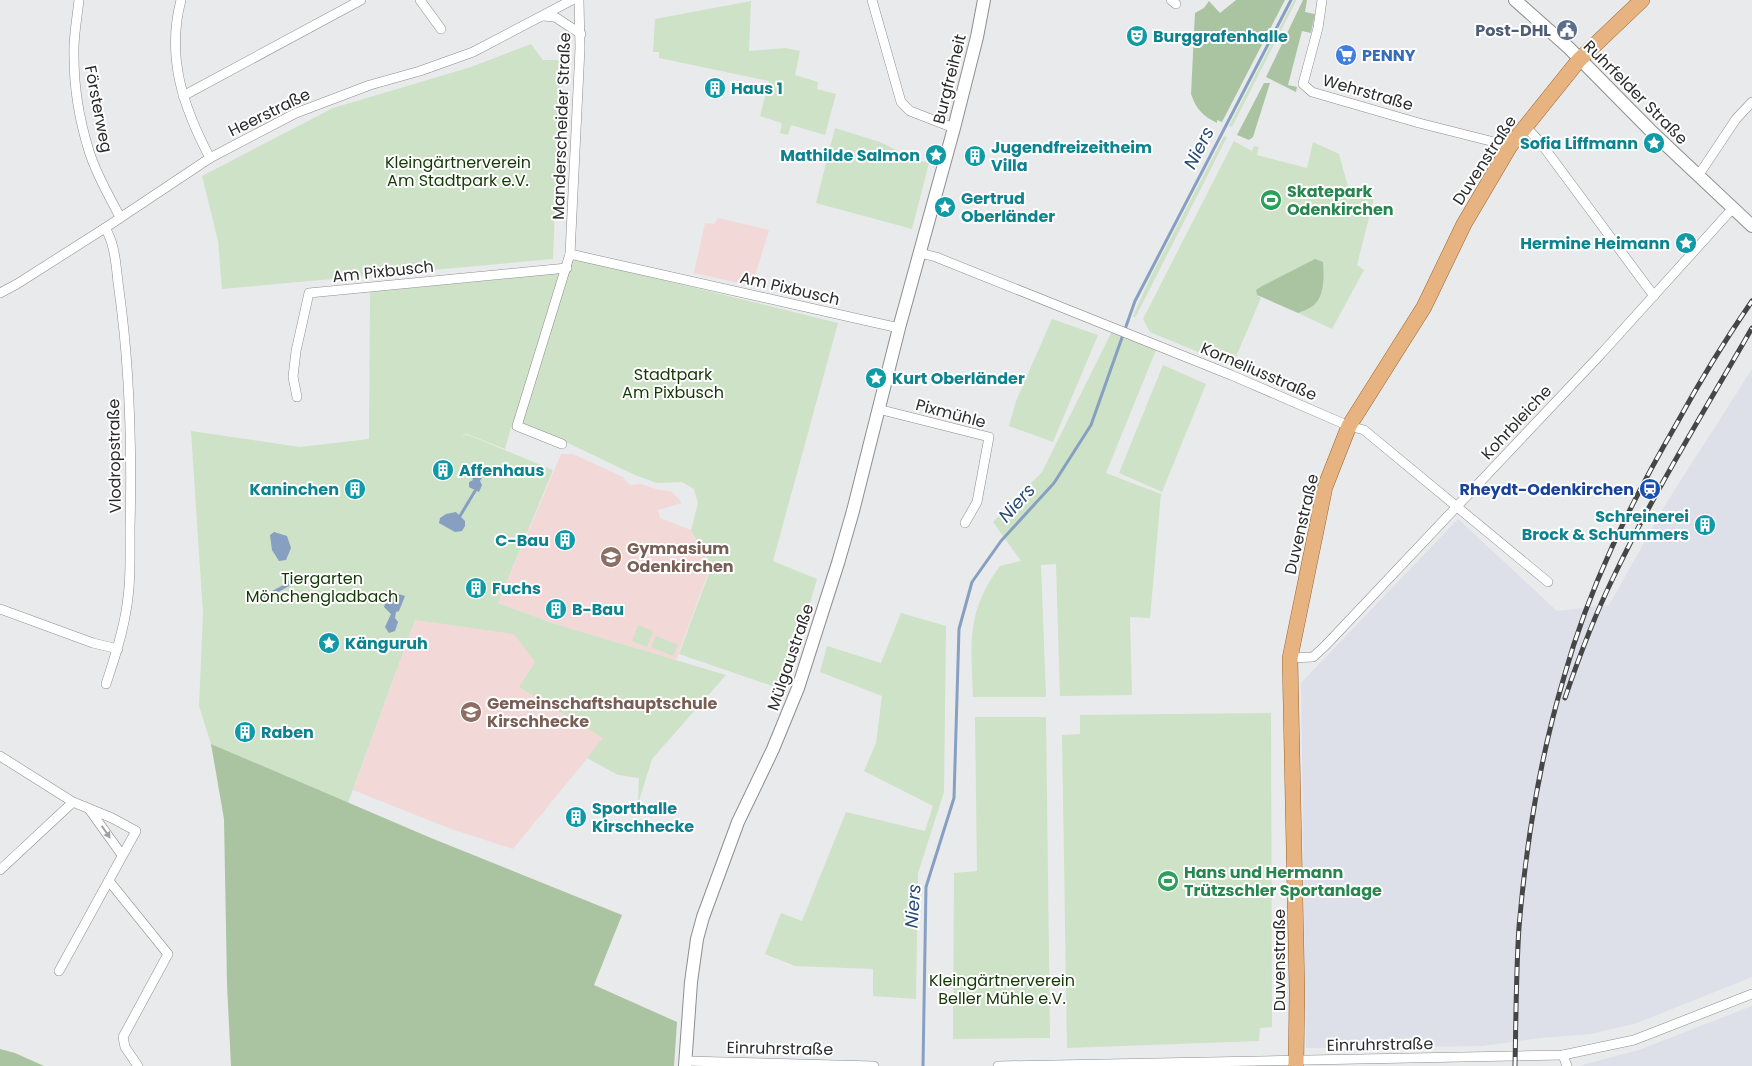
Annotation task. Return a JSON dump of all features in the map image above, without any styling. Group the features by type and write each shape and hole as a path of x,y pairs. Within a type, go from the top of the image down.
{"main road":[{"name":"Duvenstraße","path":"1296,1063 1297,991 1290,658 1325,487 1349,426 1424,307 1464,224 1510,146 1579,60 1642,0"}],"street":[{"name":"Försterweg","path":"79,0 74,56 76,87 89,152 120,217"},
{"path":"181,0 174,37 178,75 183,96 197,133 210,158"},
{"path":"183,96 361,0"},
{"path":"420,0 442,29"},
{"name":"Heerstraße","path":"0,293 105,228 210,158 296,114 370,84 420,71 473,52 572,0"},
{"name":"Manderscheider Straße","path":"570,254 581,34 579,0"},
{"path":"872,0 901,102 910,111 954,128"},
{"name":"Burgfreiheit","path":"920,253 954,128 977,37 984,0"},
{"name":"Wehrstraße","path":"1322,0 1318,28 1303,84 1312,92 1510,146"},
{"name":"Ruhrfelder Straße","path":"1519,1 1650,130 1752,226"},
{"path":"542,16 555,17 581,34"},
{"path":"1698,176 1736,119 1752,102"},
{"path":"1526,127 1540,142 1654,296"},
{"name":"Kohrbleiche","path":"1290,658 1313,657 1325,646 1654,296 1733,208"},
{"name":"Vlodropstraße","path":"105,228 110,236 113,247 121,305 130,412 131,508 129,586 126,611 118,649 106,684"},
{"name":"Mülgaustraße","path":"686,1064 691,982 697,939 703,917 738,822 773,749 798,688 853,511 920,253"},
{"name":"Korneliusstraße","path":"920,253 1116,329 1231,375 1349,426 1364,430 1548,582"},
{"path":"562,444 518,426 570,254"},
{"name":"Am Pixbusch","path":"570,254 899,328"},
{"name":"Am Pixbusch","path":"297,397 293,377 309,293 566,268"},
{"name":"Pixmühle","path":"878,409 989,437 978,502 965,523"},
{"path":"0,609 93,643 118,649"},
{"path":"0,756 74,802 112,818 136,831 59,971"},
{"path":"0,870 74,802"},
{"path":"89,809 122,856"},
{"path":"109,880 168,954 123,1037 125,1047 138,1066"},
{"name":"Einruhrstraße","path":"998,1066 1296,1063 1563,1055 1634,1040 1752,994"},
{"path":"1563,1055 1567,1066"},
{"name":"Einruhrstraße","path":"686,1064 874,1066"}],"shaded area":[{"path":"718,218 769,230 752,286 694,273 705,223 714,224"},
{"path":"1752,369 1752,977 1637,1023 1591,1034 1540,1038 1482,1046 1306,1048 1301,683 1458,519 1557,611 1609,605 1667,502"},
{"name":"Gymnasium Odenkirchen","path":"561,454 573,454 623,477 630,485 641,484 672,492 682,503 658,510 660,518 691,530 700,550 711,565 676,660 555,624 498,603"},
{"name":"Gemeinschaftshauptschule Kirschhecke","path":"415,620 515,634 535,662 519,687 604,738 513,849 451,829 353,790"},
{"path":"1752,1006 1752,1066 1579,1066 1639,1050"}],"green space":[{"path":"1236,0 1285,0 1222,122 1217,120 1217,123 1201,112 1191,94 1195,13 1204,8 1209,1 1220,13"},
{"path":"1294,0 1296,0 1295,3 1232,127 1229,126"},
{"path":"1303,0 1307,0 1305,12 1315,14 1311,33 1302,31 1288,85 1297,87 1296,92 1266,77"},
{"path":"751,1 749,51 785,48 800,51 795,75 818,82 817,89 836,94 825,135 791,125 788,135 780,133 782,123 760,116 769,81 659,58 659,52 653,52 655,19"},
{"name":"Kleingärtnerverein Am Stadtpark e.V.","path":"531,44 543,60 561,60 553,259 222,289 218,241 202,176 333,108 471,67"},
{"path":"1264,83 1270,83 1253,137 1249,140 1237,135"},
{"path":"835,128 880,142 914,159 929,163 912,229 816,203"},
{"path":"1224,136 1227,137 1135,318 1133,316 1151,276"},
{"path":"1234,141 1252,151 1254,146 1259,147 1257,155 1307,168 1313,142 1339,154 1350,194 1374,198 1357,265 1364,270 1332,329 1298,313 1312,307 1322,289 1323,263 1299,269 1256,290 1257,295 1261,298 1232,366 1150,332 1143,319"},
{"path":"569,257 838,323 773,561 817,579 801,634 778,688 679,654 712,565 691,530 698,503 694,489 682,482 657,483 635,475 549,434 511,427 505,449 467,434 460,436 467,435 478,439 553,470 498,603 555,624 726,675 652,759 638,804 639,778 618,775 587,758 603,738 519,687 535,662 514,634 415,620 348,803 211,744 199,706 203,614 191,431 300,447 369,439 370,292 555,274"},
{"path":"1315,259 1323,262 1322,291 1317,302 1311,307 1298,313 1257,295 1256,290 1262,286"},
{"path":"1052,319 1098,335 1053,442 1009,426 1016,401"},
{"path":"1112,331 1156,350 1106,473 1161,494 1150,618 1130,617 1132,695 1060,696 1056,564 1041,565 1046,697 973,697 973,628 981,598 1000,566 1021,561 993,522 1042,472"},
{"path":"1163,365 1206,384 1162,492 1119,473"},
{"path":"901,613 946,626 944,792 918,873 916,999 873,996 873,969 795,966 765,954 781,913 802,921 846,812 925,831 933,806 864,771 876,743 882,696 820,672 827,646 881,663"},
{"path":"638,625 653,631 647,647 632,641"},
{"path":"656,636 678,645 673,656 651,647"},
{"name":"Hans und Hermann Trützschler Sportanlage","path":"1271,713 1272,1027 1260,1028 1259,1041 1067,1048 1062,735 1080,734 1080,715"},
{"name":"Kleingärtnerverein Beller Mühle e.V.","path":"975,717 1046,717 1050,1038 953,1039 954,873 977,871"},
{"path":"211,744 431,838 622,915 594,985 677,1022 674,1066 231,1066 227,984 224,819"},
{"path":"0,1049 15,1053 44,1066 0,1066"}],"water":[{"path":"472,466 484,467 489,472 485,472 480,481 482,485 479,492 469,487 469,482 473,480 468,472"},
{"path":"456,512 465,521 462,531 455,532 439,523 440,518 446,514"},
{"path":"274,532 287,536 291,548 286,560 279,561 272,550 270,535"},
{"path":"291,577 291,585 260,601 259,598 287,583"},
{"path":"389,591 405,596 399,611 396,612 395,618 398,622 395,631 389,633 385,627 391,614 384,607"}],"waterway":[{"name":"Niers","path":"923,1066 926,887 954,798 959,629 972,582 1001,541 1054,483 1091,425 1135,301 1291,0"},
{"path":"460,516 475,491"}],"railway":[{"path":"1515,1066 1519,927 1530,832 1555,708 1574,644 1598,578 1643,484 1704,376 1752,301"},
{"path":"1565,698 1593,622 1645,514 1752,328"}],"place":[{"name":"Post-DHL","path":"1567,30"},
{"name":"Burggrafenhalle","path":"1137,36"},
{"name":"PENNY","path":"1346,55"},
{"name":"Haus 1","path":"715,88"},
{"name":"Sofia Liffmann","path":"1654,143"},
{"name":"Mathilde Salmon","path":"936,155"},
{"name":"Jugendfreizeitheim Villa","path":"975,156"},
{"name":"Skatepark Odenkirchen","path":"1271,200"},
{"name":"Gertrud Oberländer","path":"945,207"},
{"name":"Hermine Heimann","path":"1686,243"},
{"name":"Kurt Oberländer","path":"876,378"},
{"name":"Affenhaus","path":"443,470"},
{"name":"Kaninchen","path":"355,489"},
{"name":"Rheydt-Odenkirchen","path":"1650,489"},
{"name":"Schreinerei Brock & Schummers","path":"1705,525"},
{"name":"C-Bau","path":"565,540"},
{"name":"Gymnasium Odenkirchen","path":"611,557"},
{"name":"Fuchs","path":"476,588"},
{"name":"B-Bau","path":"556,609"},
{"name":"Känguruh","path":"329,643"},
{"name":"Gemeinschaftshauptschule Kirschhecke","path":"471,712"},
{"name":"Raben","path":"245,732"},
{"name":"Sporthalle Kirschhecke","path":"576,817"},
{"name":"Hans und Hermann Trützschler Sportanlage","path":"1168,881"}],"park label":[{"name":"Stadtpark Am Pixbusch","path":"673,383"},
{"name":"Tiergarten Mönchengladbach","path":"322,587"}]}
